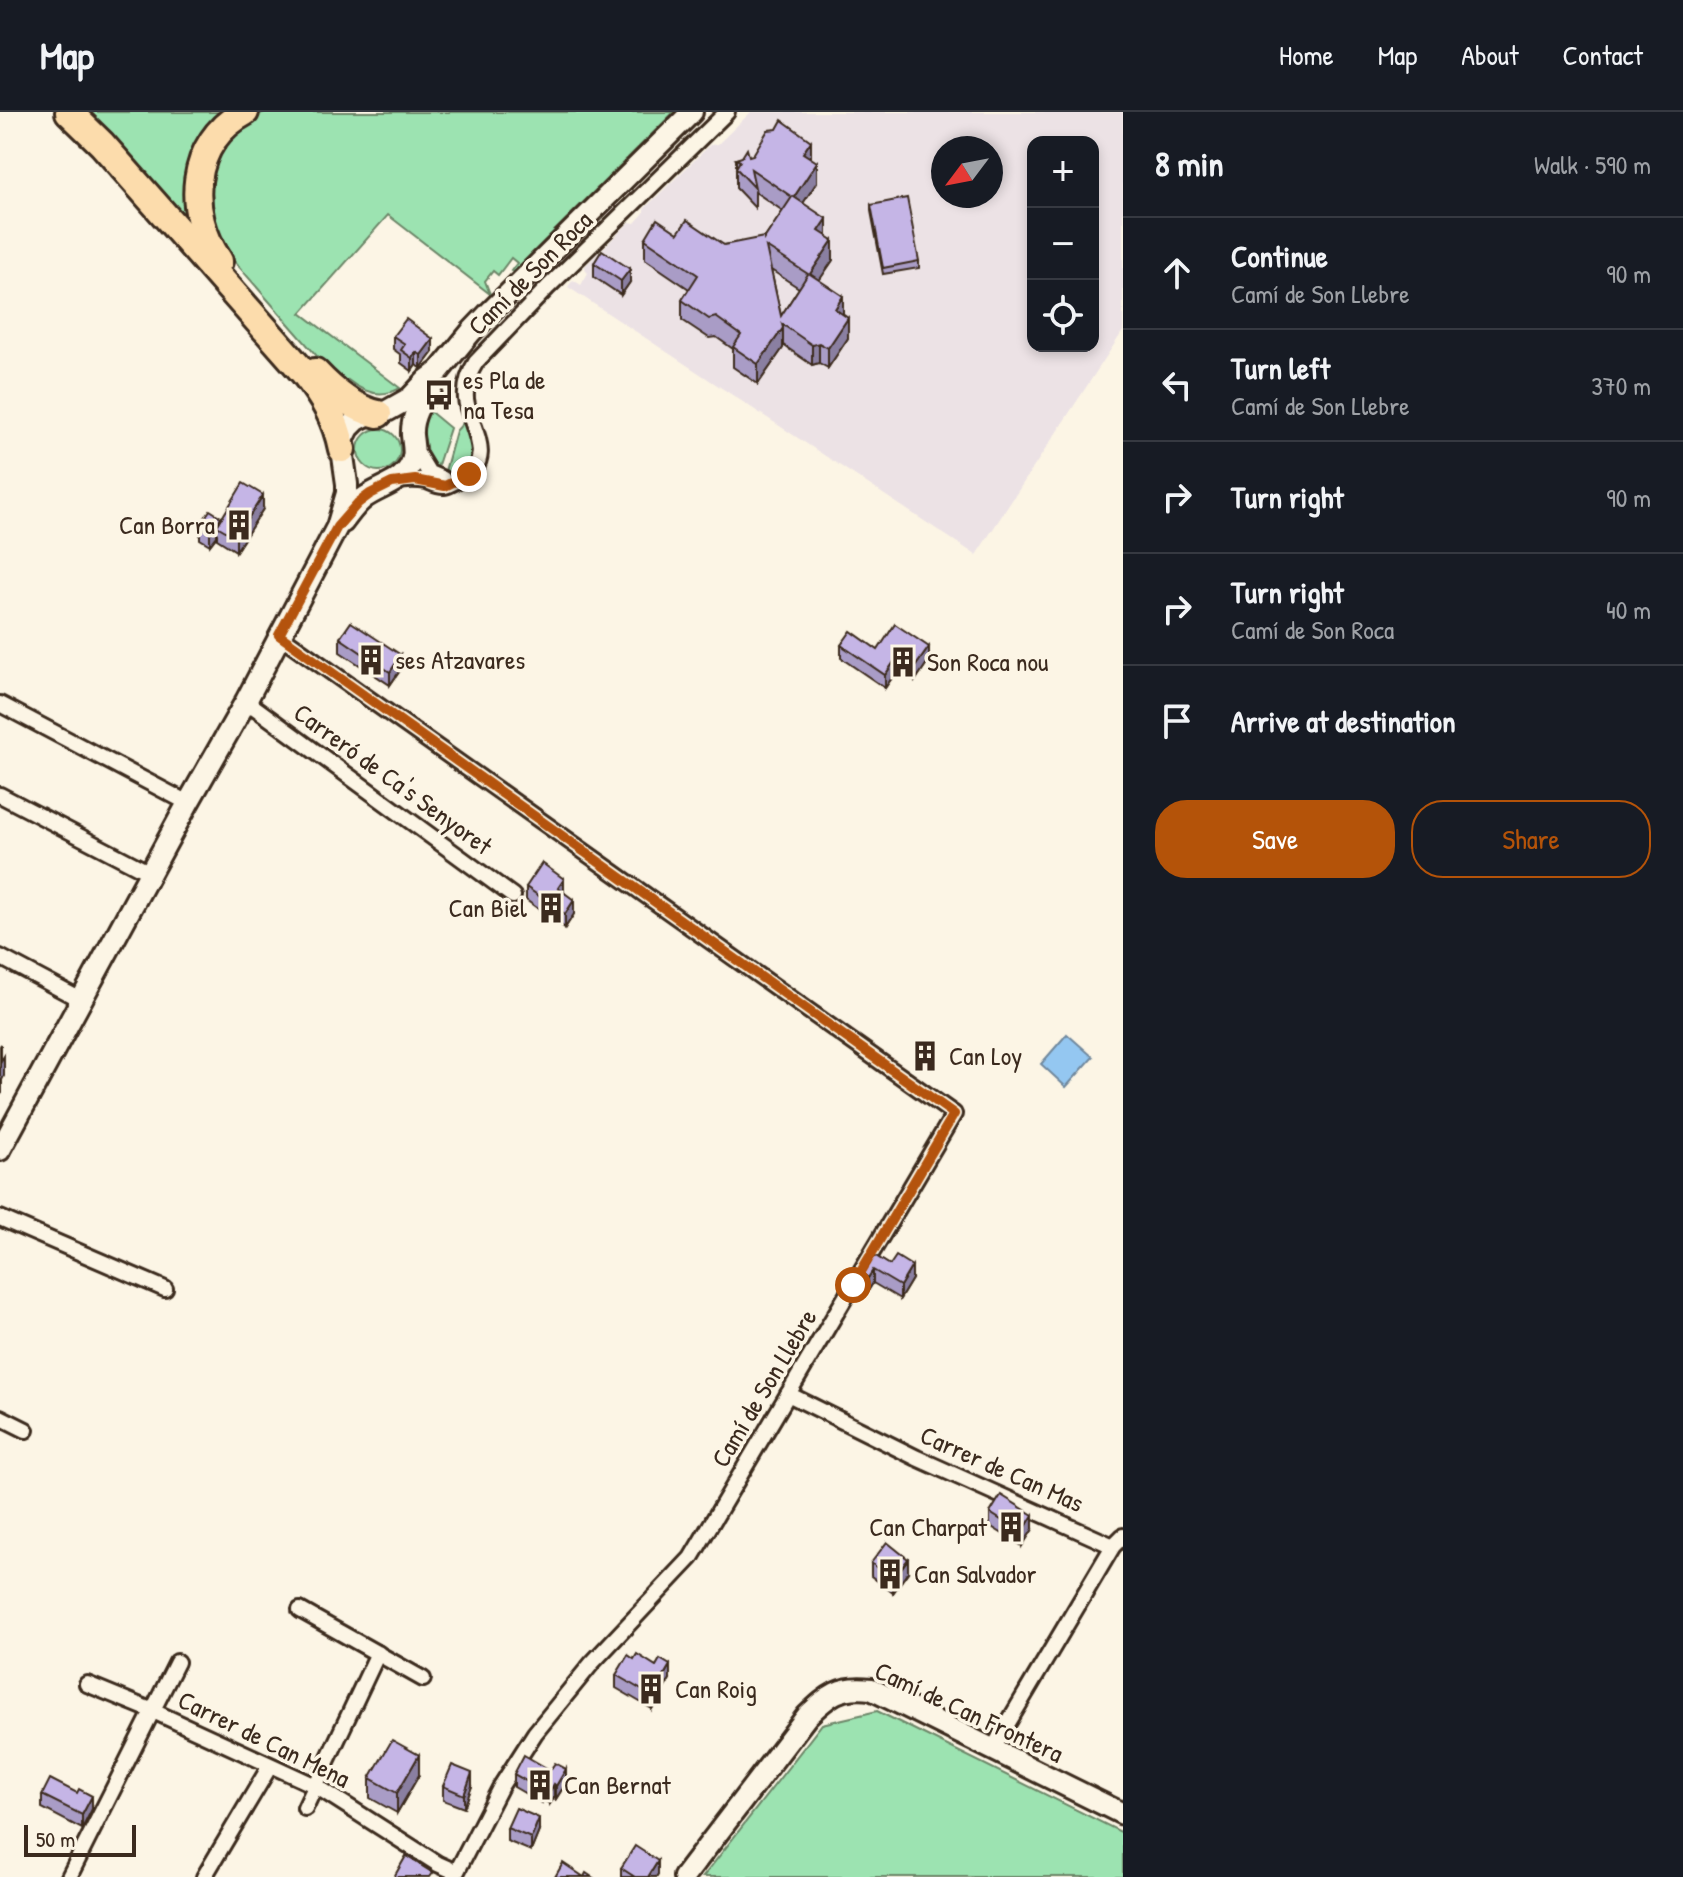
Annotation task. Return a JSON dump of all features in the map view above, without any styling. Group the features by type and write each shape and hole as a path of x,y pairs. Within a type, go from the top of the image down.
{"highway":[{"path":"69,112 102,144 316,388 333,418 343,455"},
{"path":"245,112 220,131 203,165 197,204 203,233 232,277 318,376 361,409 378,414"}],"street":[{"path":"378,414 406,401 439,371 492,310 692,112"},
{"name":"Camí de Son Roca","path":"455,481 472,471 480,456 479,440 466,397 476,362 727,112"},
{"path":"337,527 358,503 402,477 409,468 413,458 412,427 416,413 439,371"},
{"path":"1,1148 246,701 337,527 347,493 343,455 344,438 349,428 367,415 389,415 399,420 429,473 455,481"},
{"path":"343,455 350,471 369,484 380,486 415,480 445,486 455,481"},
{"name":"Camí de Son Llebre","path":"279,635 954,1114 691,1558 592,1663 535,1733 501,1786 455,1875"},
{"name":"Carreró de Ca's Senyoret","path":"246,701 513,896"},
{"path":"0,704 188,803"},
{"path":"0,795 150,873"},
{"path":"0,957 81,1000"},
{"path":"0,1218 165,1289"},
{"name":"Carrer de Can Mas","path":"788,1394 917,1458 1118,1541 992,1750"},
{"path":"0,1417 26,1430"},
{"path":"300,1610 423,1679"},
{"path":"305,1808 378,1653"},
{"path":"69,1877 177,1662"},
{"name":"Carrer de Can Mena","path":"87,1684 316,1786 455,1875"},
{"name":"Camí de Can Frontera","path":"684,1877 807,1716 839,1690 854,1687 871,1689 1123,1814"},
{"path":"204,1877 270,1766"}],"shaded area":[{"path":"751,112 1123,112 1123,331 976,555 568,287 573,280 581,285 588,273 585,266 630,222 635,223 644,209 710,145 718,144"}],"green space":[{"path":"82,112 229,112 224,116 196,240"},
{"path":"265,112 674,112 513,272 517,263 511,258 498,275 493,271 485,281 490,294 388,215 301,313 400,388 380,393 367,391 348,380 343,386 227,253 217,234 210,193 220,153 231,136 246,122"},
{"path":"427,409 450,428 436,471 428,460 421,429"},
{"path":"464,422 472,441 471,459 457,473 444,475 456,431"},
{"path":"379,429 394,435 400,450 394,465 379,471 364,465 358,450 364,435"},
{"path":"877,1711 1123,1833 1123,1877 703,1877 822,1724"}],"water":[{"path":"1067,1034 1093,1057 1066,1087 1041,1064"}],"building":[{"path":"782,120 811,141 803,153 817,162 794,197 827,219 819,231 833,240 810,274 843,296 835,309 848,318 828,348 819,343 812,345 782,324 783,328 758,364 733,347 741,335 716,317 709,319 682,300 698,275 645,239 657,219 678,233 687,220 724,245 764,239 792,197 751,169 755,188 736,168 740,161 736,159 742,157 747,149 749,156 753,155 768,130 777,129","holes":["766,247 808,274 781,316"]},
{"path":"907,198 919,261 883,268 871,205"},
{"path":"602,250 630,269 621,281 594,263"},
{"path":"406,319 433,339 421,355 416,352 412,358 401,350 405,344 393,336"},
{"path":"243,483 263,495 236,537 217,526"},
{"path":"210,510 221,517 210,532 200,525"},
{"path":"351,622 401,655 390,672 340,638"},
{"path":"895,624 929,647 915,667 898,656 885,675 841,645 851,631 878,650"},
{"path":"542,863 564,879 558,888 574,900 565,914 526,887"},
{"path":"874,1255 890,1265 896,1256 912,1266 900,1286 873,1270 868,1278 863,1274"},
{"path":"1001,1495 1033,1515 1022,1533 990,1513"},
{"path":"887,1542 908,1559 893,1579 871,1563"},
{"path":"637,1654 656,1666 660,1659 670,1665 652,1696 616,1675 628,1655 634,1659"},
{"path":"392,1740 419,1755 397,1793 370,1778"},
{"path":"524,1755 550,1770 555,1763 566,1769 556,1786 554,1784 550,1791 543,1787 542,1790 514,1774"},
{"path":"452,1765 472,1773 464,1795 443,1786"},
{"path":"50,1779 77,1793 79,1789 92,1796 82,1815 42,1795"},
{"path":"516,1808 539,1818 531,1838 507,1828"},
{"path":"635,1846 658,1861 648,1877 635,1877 621,1868"},
{"path":"406,1856 433,1873 430,1877 394,1877"},
{"path":"563,1863 584,1877 555,1877"}],"place":[{"name":"es Pla de na Tesa","path":"439,395"},
{"name":"Can Borra","path":"239,525"},
{"name":"ses Atzavares","path":"371,660"},
{"name":"Son Roca nou","path":"903,662"},
{"name":"Can Biel","path":"551,908"},
{"name":"Can Loy","path":"925,1056"},
{"name":"Can Charpat","path":"1011,1527"},
{"name":"Can Salvador","path":"890,1574"},
{"name":"Can Roig","path":"651,1689"},
{"name":"Can Bernat","path":"540,1785"}],"route":[{"path":"469,474 445,486 403,480 370,494 358,503 337,527 279,635 954,1114 853,1285"}]}
